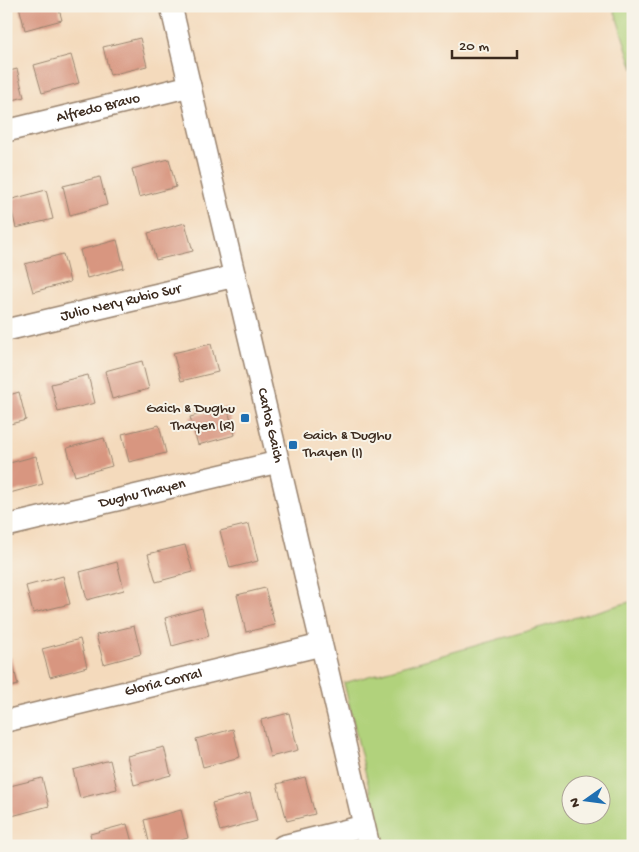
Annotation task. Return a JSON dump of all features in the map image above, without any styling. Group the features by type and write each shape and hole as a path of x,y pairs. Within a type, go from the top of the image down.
{"street":[{"name":"Carlos Gaich","path":"171,6 366,836"},
{"name":"Alfredo Bravo","path":"6,131 190,86"},
{"name":"Julio Nery Rubio Sur","path":"6,330 235,276"},
{"name":"Dughu Thayen","path":"6,526 278,462"},
{"name":"Gloria Corral","path":"6,721 322,645"},
{"path":"283,846 366,836"}],"green space":[{"path":"613,6 633,6 633,69"},
{"path":"633,601 633,846 383,846 344,683"}],"building":[{"path":"19,6 58,6 62,20 25,30"},
{"path":"140,38 147,66 110,75 103,47"},
{"path":"71,55 79,83 42,93 34,65"},
{"path":"17,69 24,97 6,102 6,72"},
{"path":"169,159 176,187 139,197 132,169"},
{"path":"100,177 107,205 70,215 63,186"},
{"path":"46,190 53,219 16,228 9,200"},
{"path":"185,223 193,251 156,260 148,233"},
{"path":"117,240 124,268 87,278 80,250"},
{"path":"63,254 70,282 33,292 25,264"},
{"path":"211,344 218,372 181,381 173,353"},
{"path":"142,361 149,389 112,399 105,371"},
{"path":"88,375 95,403 58,412 51,384"},
{"path":"19,392 26,420 6,425 6,396"},
{"path":"227,407 235,435 198,445 190,417"},
{"path":"159,425 166,453 129,462 122,434"},
{"path":"104,438 112,466 75,476 67,448"},
{"path":"36,456 43,484 6,494 6,464"},
{"path":"249,524 258,561 230,568 220,531"},
{"path":"185,545 193,572 156,582 148,554"},
{"path":"117,562 124,590 87,600 80,572"},
{"path":"63,576 70,604 33,613 26,586"},
{"path":"265,588 275,625 246,632 237,595"},
{"path":"202,608 209,636 172,646 165,618"},
{"path":"134,626 141,654 104,664 96,635"},
{"path":"80,639 87,667 50,677 42,649"},
{"path":"11,657 18,685 6,688 6,658"},
{"path":"289,713 298,750 270,757 261,720"},
{"path":"233,729 240,757 203,767 196,739"},
{"path":"164,747 171,775 134,785 127,756"},
{"path":"110,760 117,789 80,798 73,770"},
{"path":"305,777 315,814 287,821 277,784"},
{"path":"42,778 49,806 12,816 6,796 6,787"},
{"path":"250,793 257,821 220,831 212,803"},
{"path":"181,810 188,838 160,846 150,846 144,820"},
{"path":"127,824 133,846 93,846 90,834"}],"place":[{"name":"Gaich & Dughu Thayen (R)","path":"245,418"},
{"name":"Gaich & Dughu Thayen (I)","path":"293,445"}]}
